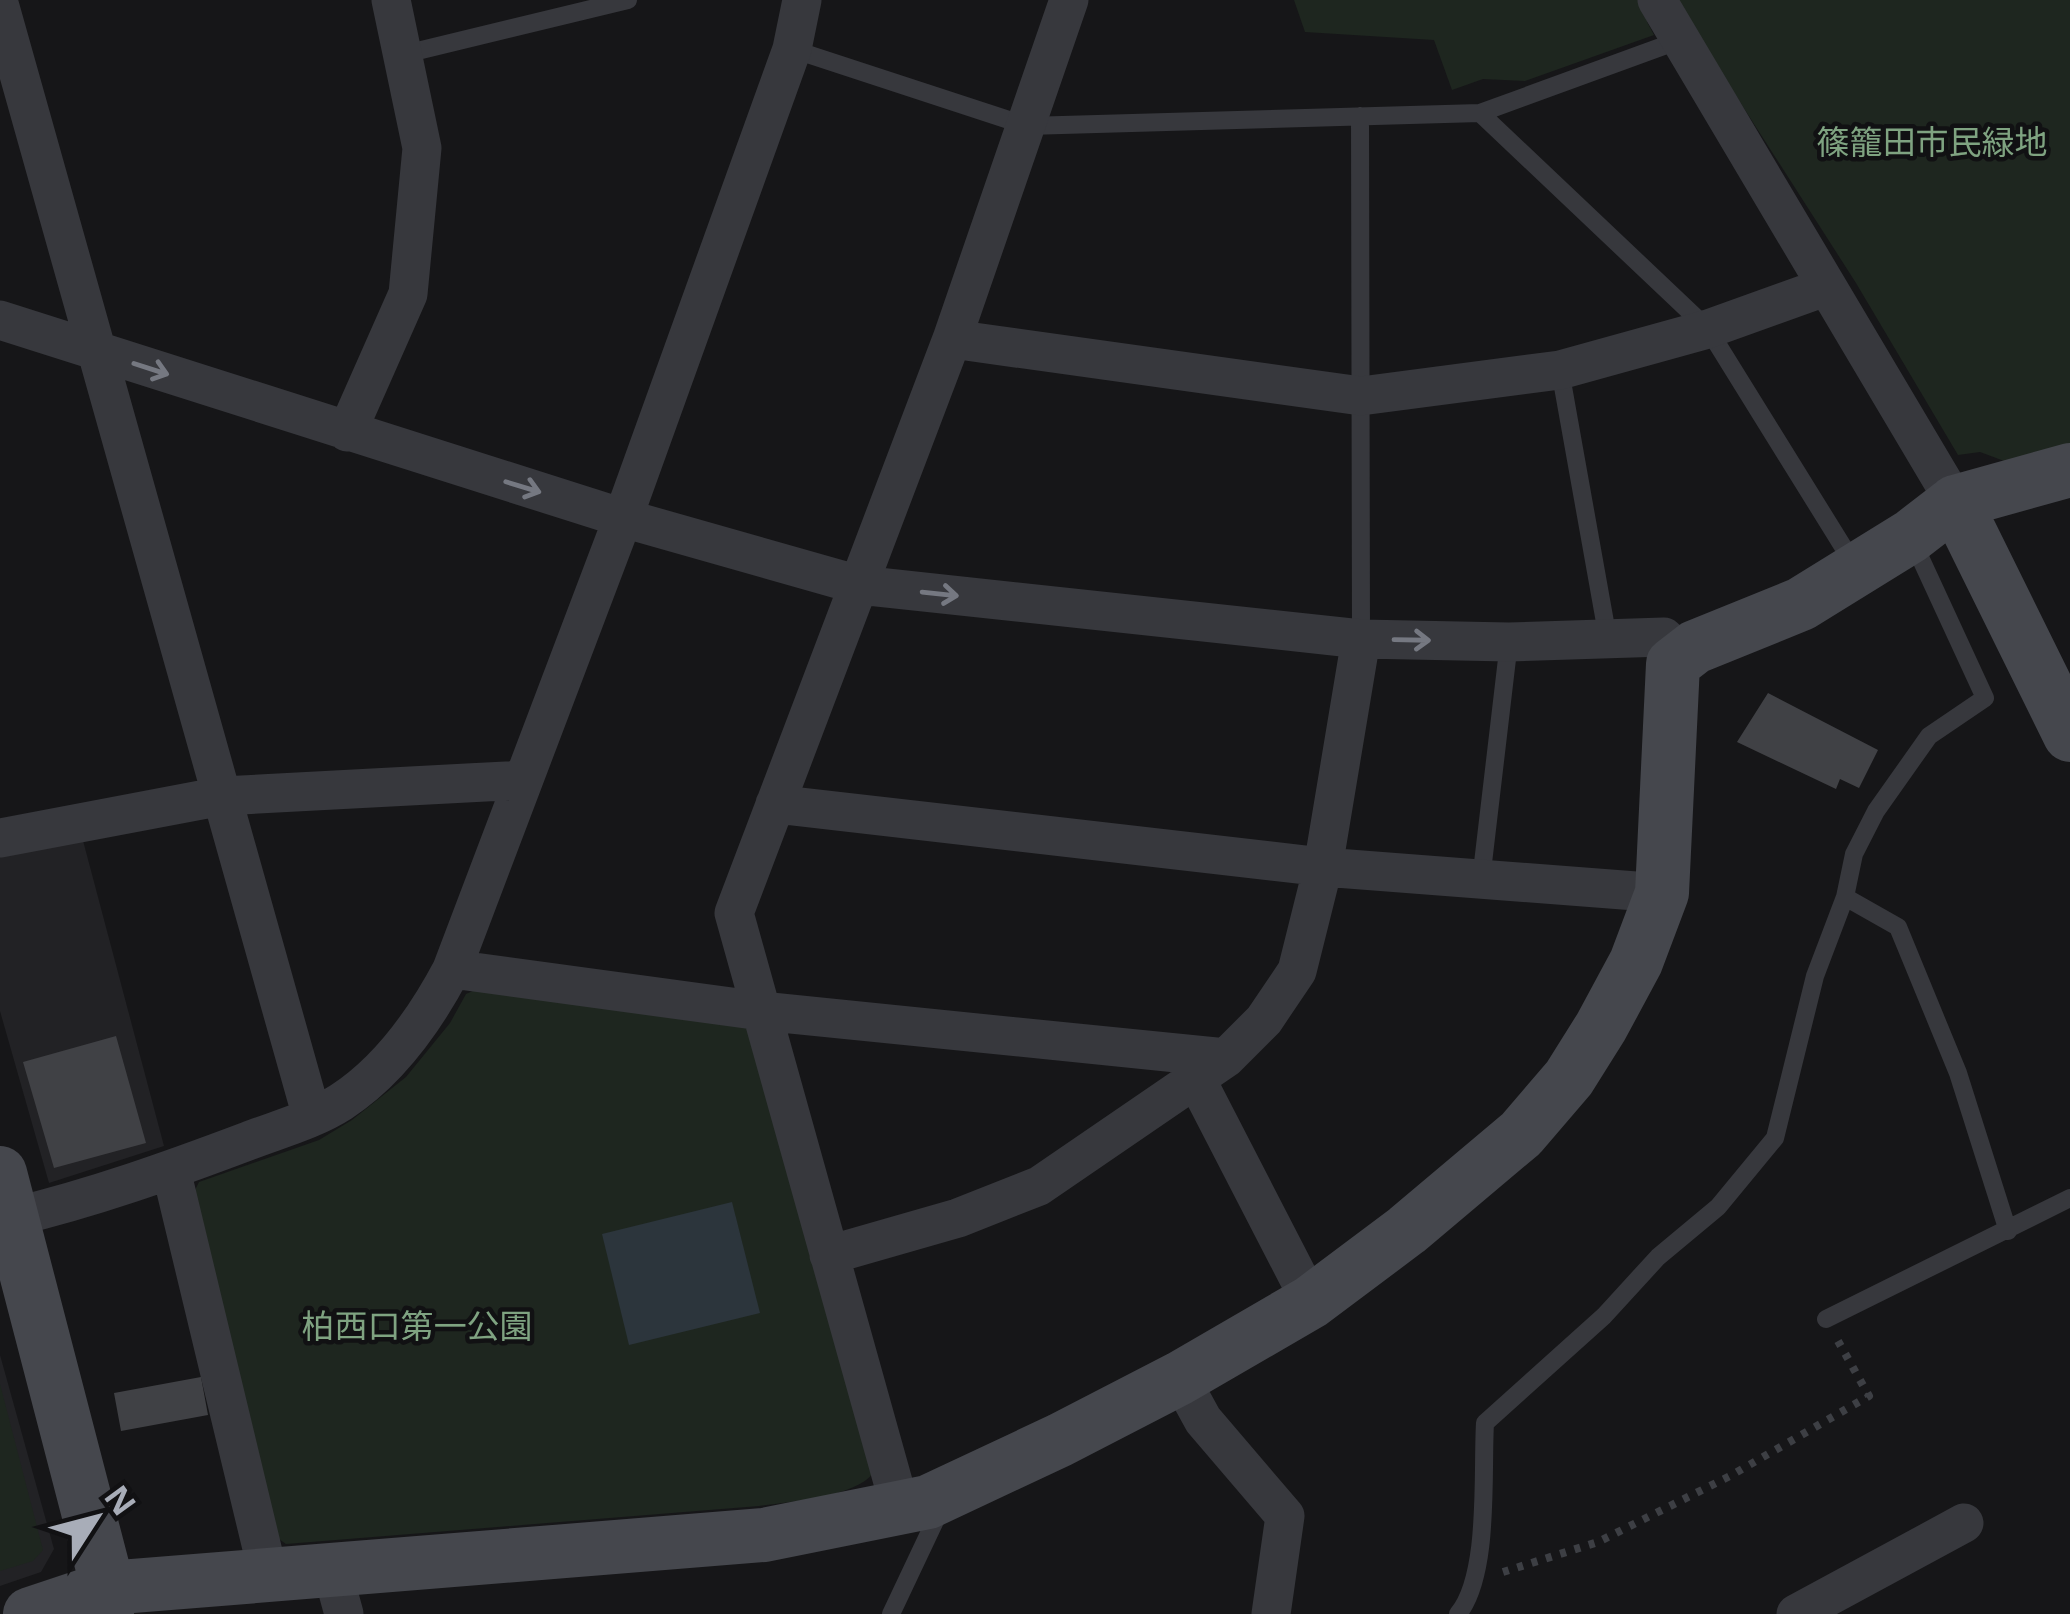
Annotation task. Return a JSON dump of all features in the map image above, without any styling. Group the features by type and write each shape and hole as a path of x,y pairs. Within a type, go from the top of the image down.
{"street":[{"path":"347,432 408,294 422,148 391,0"},
{"path":"108,1601 4,1204 171,1170 312,1117 340,1103 375,1075 428,1013 452,969 623,518 792,49 802,0"},
{"path":"914,1505 830,1255 734,913 952,339 1069,0"},
{"path":"1658,0 1955,502 2070,735"},
{"path":"0,7 312,1117"},
{"path":"952,339 1361,396 1560,370 1708,329 1825,287"},
{"path":"0,320 623,518 859,585 1360,640 1664,637 1683,654"},
{"path":"30,1614 268,1574 338,1592 764,1534 914,1505 1180,1378 1311,1302 1462,1185 1533,1120 1569,1078 1636,962 1661,893 1673,664 1683,654 1801,604 1911,536 1955,502 2070,470"},
{"path":"830,1255 958,1218 1039,1186 1211,1069 1264,1020 1297,971 1323,867 1360,640"},
{"path":"0,838 222,796 523,780"},
{"path":"776,804 1323,867 1661,893"},
{"path":"452,969 1211,1069"},
{"path":"1211,1069 1311,1302"},
{"path":"171,1170 268,1574"},
{"path":"1180,1378 1203,1420 1286,1516 1271,1614"},
{"path":"1796,1614 1964,1522"}],"lane":[{"path":"404,54 628,0"},
{"path":"792,49 1028,126 1480,112 1680,40"},
{"path":"1480,112 1708,329 1858,570"},
{"path":"1360,116 1360,640"},
{"path":"1560,370 1608,638"},
{"path":"1458,1614 1467,1603 1478,1560 1485,1423 1604,1316 1658,1257 1718,1207 1775,1138 1815,976 1845,897 1854,854 1876,812 1929,736 1985,698 1911,536"},
{"path":"1481,880 1509,641"},
{"path":"1845,897 1898,927 1958,1073 2008,1231"},
{"path":"1826,1319 2070,1198"},
{"path":"891,1614 935,1520 914,1505"}],"path":[{"path":"1500,1573 1598,1542 1730,1476 1869,1396 1826,1319"}],"shaded area":[{"path":"81,833 164,1146 49,1183 0,1011 0,847"},
{"path":"732,1202 760,1313 629,1345 602,1234"},
{"path":"0,1355 54,1549 41,1572 0,1586"}],"green space":[{"name":"篠籠田市民緑地","path":"1294,0 2070,0 2070,460 2015,465 1980,452 1958,455 1856,283 1681,10 1647,22 1654,35 1525,81 1483,79 1452,90 1434,40 1305,32"},
{"name":"柏西口第一公園","path":"484,986 742,1019 753,1030 873,1473 864,1481 821,1497 759,1506 286,1544 269,1532 192,1196 199,1182 319,1140 352,1120 406,1077 450,1023 466,994"},
{"path":"0,1384 43,1550 33,1561 0,1571"}],"building":[{"path":"1768,693 1878,750 1859,788 1840,779 1836,789 1737,742"},
{"path":"116,1036 146,1143 54,1168 23,1062"},
{"path":"201,1377 208,1415 121,1431 114,1393"}]}
